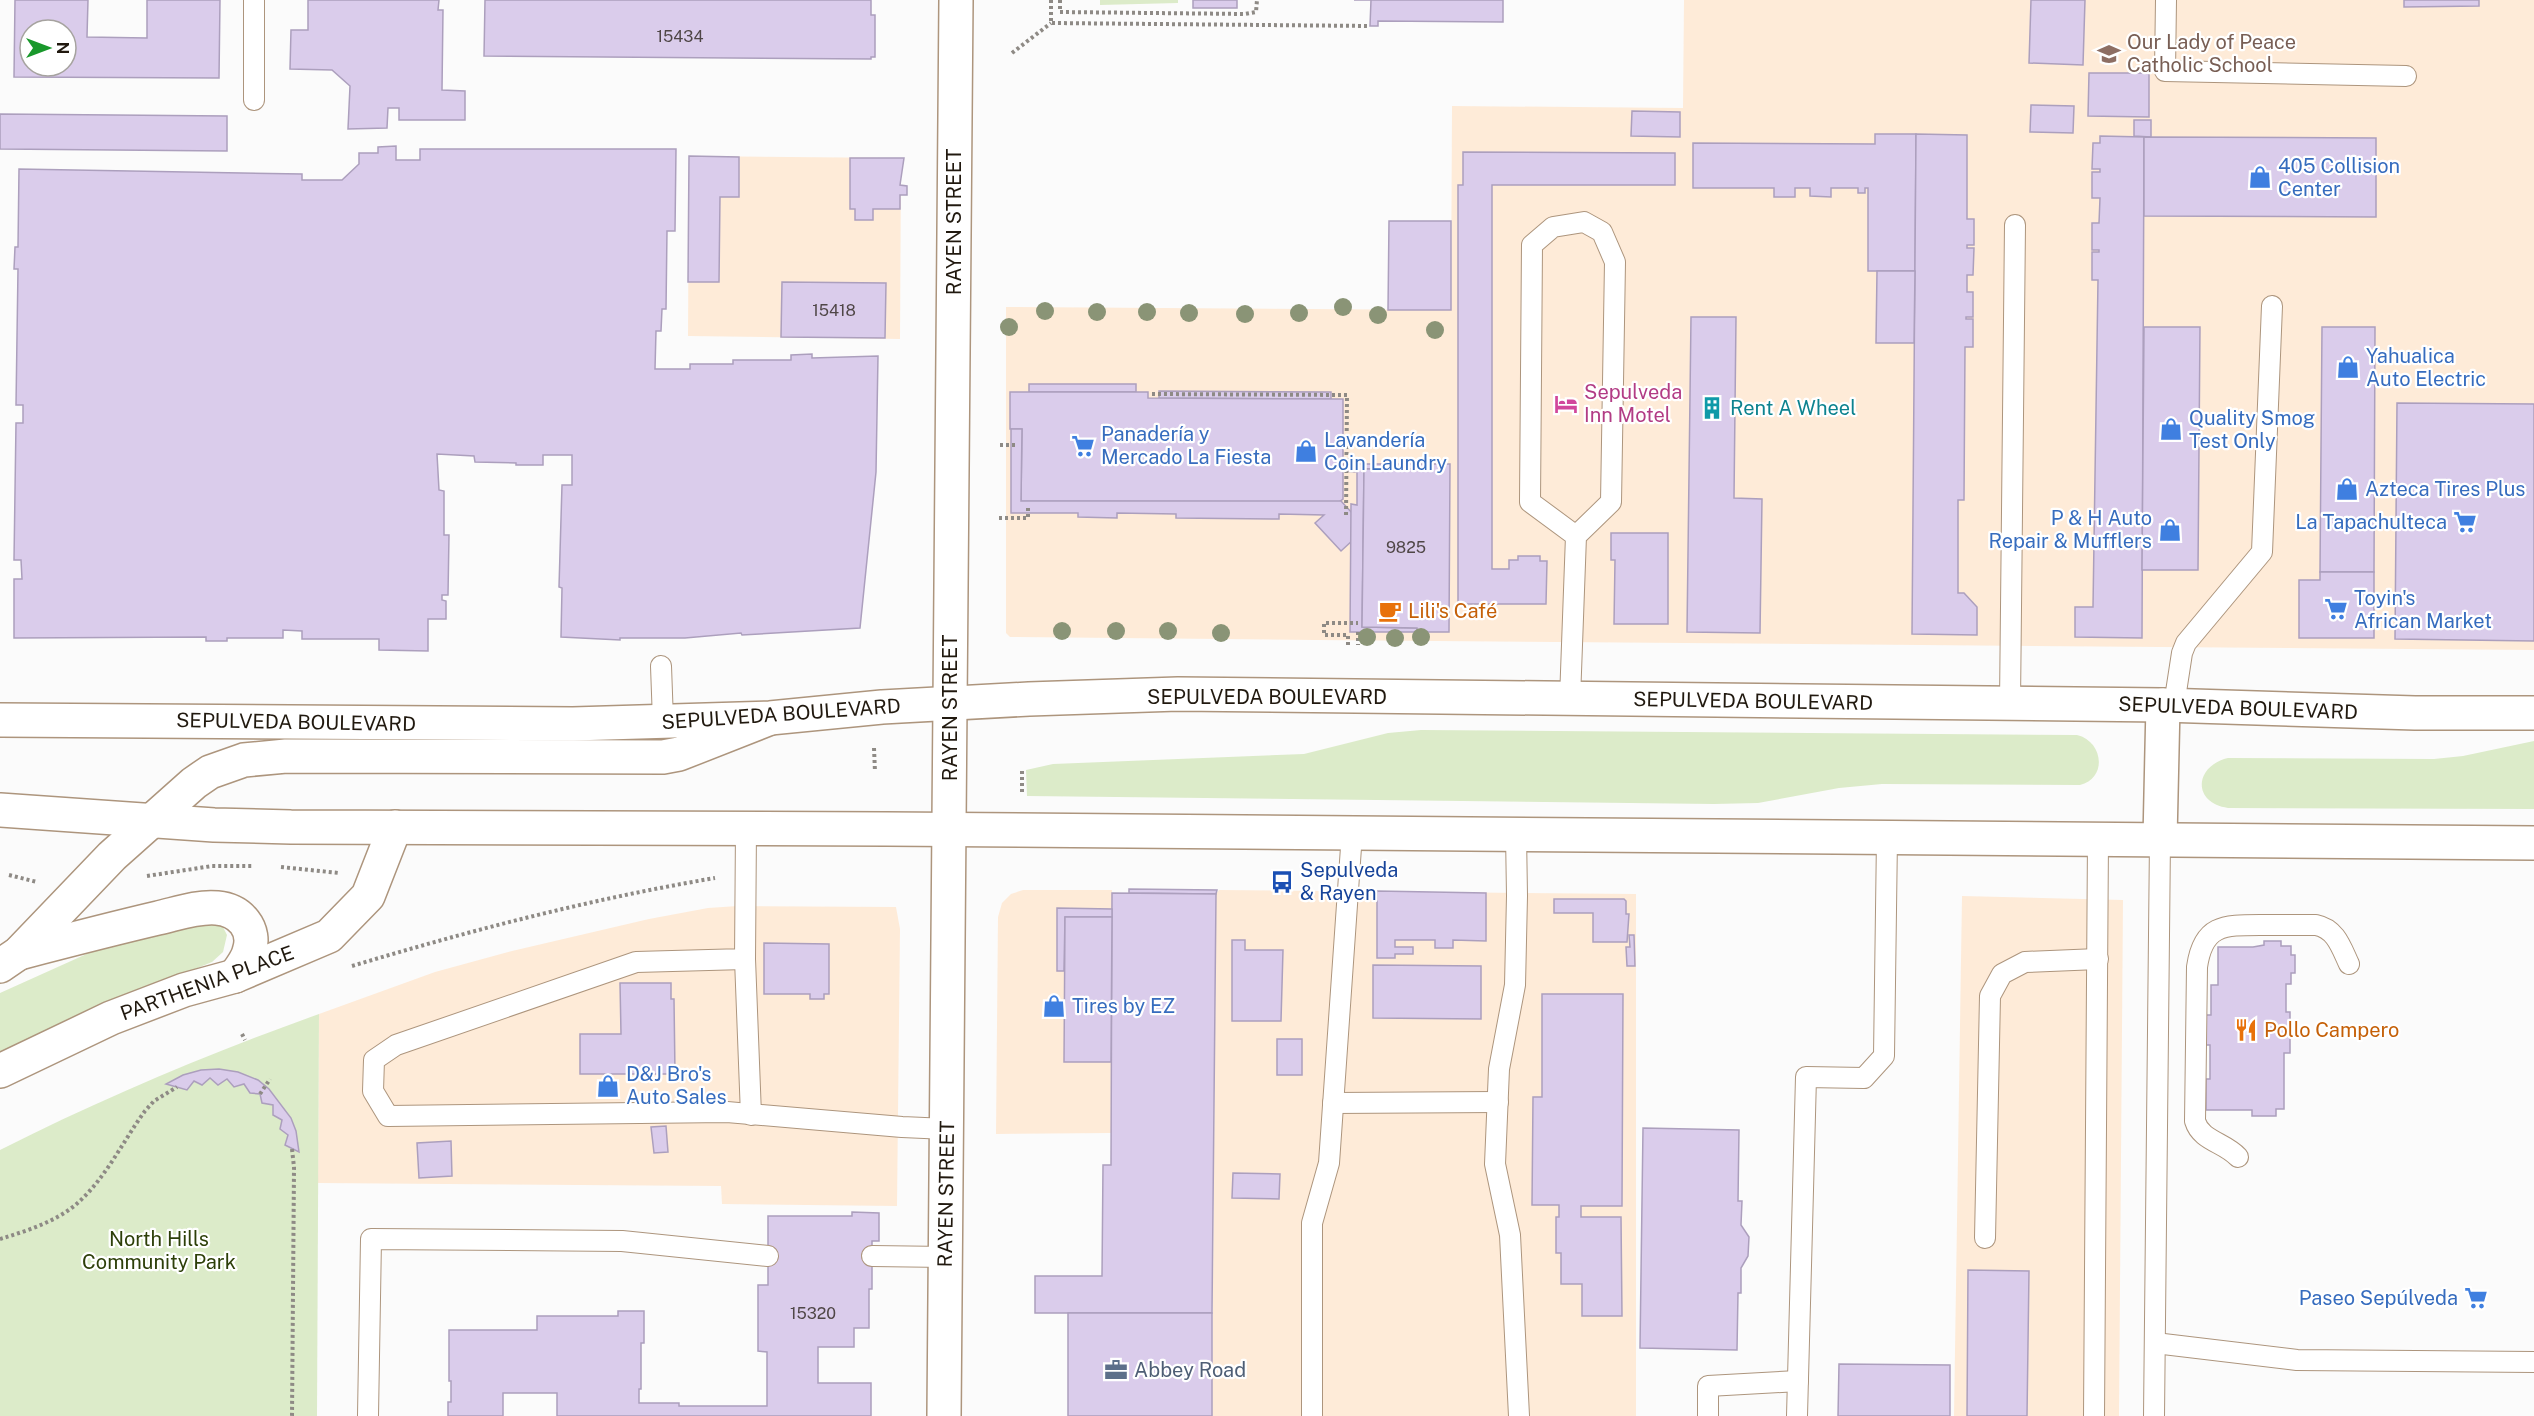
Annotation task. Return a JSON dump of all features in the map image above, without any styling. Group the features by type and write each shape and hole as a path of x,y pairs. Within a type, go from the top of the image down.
{"main road":[{"name":"RAYEN STREET","path":"944,1416 956,0"},
{"name":"SEPULVEDA BOULEVARD","path":"0,720 573,724 770,718 882,707 1178,694 2168,705 2415,713 2534,713"},
{"path":"2160,839 2168,705"},
{"path":"10,959 149,821 210,772 244,760 286,756 634,759 663,757 690,750 770,718"},
{"path":"0,810 247,826 950,829 2534,843"},
{"name":"PARTHENIA PLACE","path":"0,1071 111,1018 184,990 235,976 328,936 368,896 395,826"},
{"path":"10,959 102,931 192,910 215,907 237,914 245,921 250,931 249,953 235,976"}],"lane":[{"path":"254,0 254,99"},
{"path":"2166,0 2165,71 2406,75"},
{"path":"1570,699 1576,536 1611,502 1615,262 1602,232 1584,222 1553,227 1532,245 1530,502 1576,536"},
{"path":"2010,703 2015,225"},
{"path":"2168,705 2186,643 2262,552 2272,306"},
{"path":"661,666 663,721"},
{"path":"747,828 745,959 751,1115"},
{"path":"1312,1416 1312,1223 1329,1163 1352,833"},
{"path":"1516,834 1515,985 1499,1069 1495,1164 1510,1235 1520,1416"},
{"path":"1797,1416 1806,1077 1864,1078 1884,1056 1887,837"},
{"path":"2094,1416 2098,838"},
{"path":"2154,1416 2160,839"},
{"path":"2238,1157 2227,1147 2204,1136 2195,1121 2197,967 2201,945 2213,932 2227,925 2316,925 2326,927 2332,932 2349,964"},
{"path":"745,959 636,962 396,1045 374,1060 373,1091 388,1116 727,1112 947,1129"},
{"path":"1985,1238 1990,996 2002,974 2025,962 2098,959"},
{"path":"1333,1103 1498,1102"},
{"path":"368,1416 371,1239 622,1241 768,1256"},
{"path":"872,1256 946,1257"},
{"path":"2155,1343 2306,1360 2534,1362"},
{"path":"1708,1416 1708,1386 1798,1381"}],"path":[{"path":"1051,0 1051,22"},
{"path":"1060,0 1060,12 1234,14 1256,12 1257,0"},
{"path":"1012,53 1051,22 1370,26"},
{"path":"1152,394 1347,395 1346,516"},
{"path":"1000,445 1017,445"},
{"path":"999,518 1028,518 1028,507"},
{"path":"1348,645 1348,635 1324,635 1324,624 1358,624"},
{"path":"1358,632 1358,645"},
{"path":"874,748 875,772"},
{"path":"1023,771 1023,796"},
{"path":"145,876 212,866 256,866"},
{"path":"278,866 346,873"},
{"path":"9,874 39,883"},
{"path":"346,968 480,928 543,912 717,877"},
{"path":"242,1034 245,1041"},
{"path":"260,1094 270,1079"},
{"path":"0,1239 51,1221 74,1206 93,1188 145,1111 154,1101 177,1087"},
{"path":"292,1149 294,1167 292,1416"}],"shaded area":[{"path":"1684,0 2534,0 2534,650 1010,637 1006,633 1006,307 1451,310 1452,106 1683,108"},
{"path":"689,156 901,158 900,339 688,336"},
{"name":"Tires by EZ","path":"1023,890 1112,890 1111,1133 996,1134 998,917 1002,903 1011,894"},
{"path":"1219,890 1636,894 1636,1416 1212,1416 1216,894"},
{"path":"1962,896 2123,900 2119,1416 1954,1416"},
{"name":"D&J Bro's Auto Sales","path":"738,906 896,907 900,929 897,1206 722,1204 721,1186 318,1183 319,1014 435,972 512,951 649,919 708,908"}],"green space":[{"path":"1100,0 1178,0 1178,3 1100,5"},
{"path":"1421,730 2077,735 2092,744 2099,760 2095,775 2080,785 1882,784 1839,788 1758,803 1027,796 1026,770 1053,764 1304,754 1388,733"},
{"path":"2534,741 2534,809 2228,808 2216,805 2203,792 2204,776 2209,768 2228,758 2434,759 2463,756"},
{"path":"208,921 221,923 227,935 223,952 212,962 88,1013 0,1054 0,993 111,943"},
{"name":"North Hills Community Park","path":"319,1014 317,1416 0,1416 0,1150 157,1077"}],"building":[{"path":"15,0 88,0 87,37 147,38 147,0 220,0 219,78 78,77 78,18 18,18 18,77 14,77"},
{"path":"308,0 439,0 438,10 443,10 442,90 465,91 465,120 399,120 399,108 388,108 387,128 348,129 350,86 332,70 290,69 291,30 308,30"},
{"path":"485,0 871,0 871,15 875,15 875,57 871,59 484,56"},
{"path":"1193,0 1237,0 1237,8 1193,8"},
{"path":"1371,0 1503,0 1503,22 1378,21 1378,26 1370,26"},
{"path":"2031,0 2085,0 2083,65 2029,63"},
{"path":"2404,0 2479,0 2479,6 2404,7"},
{"path":"2089,73 2149,73 2149,117 2088,116"},
{"path":"2031,105 2074,106 2073,133 2030,132"},
{"path":"1632,111 1680,112 1680,137 1631,136"},
{"path":"0,114 227,116 227,151 0,149"},
{"path":"2134,120 2151,120 2151,137 2134,136"},
{"path":"1875,134 1916,134 1915,271 1868,271 1868,188 1865,188 1865,193 1858,193 1858,188 1831,188 1831,197 1810,196 1810,188 1795,188 1795,197 1774,197 1774,188 1693,188 1693,143 1875,144"},
{"path":"1916,134 1967,135 1967,219 1974,219 1974,245 1967,245 1967,248 1974,248 1973,275 1967,275 1967,292 1973,292 1973,317 1966,317 1966,319 1973,319 1973,347 1965,347 1964,500 1958,500 1958,593 1964,593 1977,607 1977,635 1912,634"},
{"path":"2100,136 2144,137 2142,638 2075,637 2075,607 2093,607 2098,280 2092,280 2092,252 2099,252 2099,250 2092,250 2092,223 2099,223 2100,198 2092,198 2092,172 2100,172 2100,169 2092,169 2093,143 2100,143"},
{"name":"405 Collision Center","path":"2144,137 2376,138 2376,217 2144,216"},
{"path":"396,146 396,160 420,160 420,149 676,149 675,231 667,231 666,309 662,309 661,331 656,331 655,369 690,369 690,364 733,364 733,360 791,360 791,355 812,354 812,358 878,356 876,472 860,628 685,638 620,638 620,640 561,637 562,588 559,587 562,485 572,485 572,455 543,455 543,465 516,465 516,463 475,462 474,456 437,454 439,490 444,491 444,535 449,535 448,595 442,595 442,600 446,601 446,619 428,619 428,651 379,650 379,639 302,639 302,631 283,630 283,638 227,638 227,641 206,641 206,637 14,638 14,579 22,579 21,560 14,560 16,423 23,423 23,405 16,405 18,269 14,269 15,247 18,247 19,169 302,174 302,180 342,180 359,164 359,153 378,153 378,147"},
{"path":"1463,152 1675,153 1675,185 1492,185 1492,569 1509,569 1509,560 1518,560 1518,556 1540,556 1540,561 1547,561 1546,604 1458,604 1458,185 1463,185"},
{"path":"689,156 739,157 739,197 720,197 719,282 688,282"},
{"path":"850,158 904,158 900,185 907,186 907,195 900,195 900,209 873,209 873,220 855,220 855,209 850,209"},
{"path":"1389,221 1451,221 1451,310 1388,310"},
{"path":"1877,271 1915,271 1914,343 1876,343"},
{"path":"782,282 886,283 885,338 781,337"},
{"name":"Rent A Wheel","path":"1691,317 1736,317 1734,498 1762,499 1760,633 1687,632"},
{"path":"2144,327 2200,327 2198,570 2142,570"},
{"path":"2322,327 2375,327 2374,572 2320,572"},
{"path":"1029,384 1136,384 1136,392 1029,392"},
{"path":"1159,391 1331,392 1331,399 1159,398"},
{"path":"1010,392 1148,392 1148,398 1343,399 1343,499 1339,502 1021,501 1022,429 1010,429"},
{"name":"La Tapachulteca","path":"2397,403 2534,404 2534,641 2395,639"},
{"path":"1011,429 1022,429 1021,501 1341,501 1366,528 1341,551 1315,523 1324,515 1279,514 1279,519 1176,518 1176,514 1117,513 1117,518 1078,517 1078,513 1011,513"},
{"path":"1343,464 1412,464 1412,469 1364,469 1362,627 1417,628 1417,632 1350,632 1351,504 1357,505 1357,472 1343,471"},
{"path":"1412,464 1450,464 1449,632 1417,632 1417,628 1362,627 1364,469 1412,469"},
{"path":"1611,533 1668,533 1668,624 1614,624 1615,560 1611,560"},
{"name":"Toyin's African Market","path":"2320,572 2374,572 2374,638 2299,638 2299,580 2320,580"},
{"path":"1129,889 1217,890 1216,894 1129,893"},
{"path":"1377,891 1486,893 1486,941 1453,940 1453,948 1435,948 1435,940 1395,940 1395,947 1413,947 1413,954 1395,954 1395,958 1377,958"},
{"path":"1112,893 1216,894 1212,1313 1035,1313 1035,1276 1102,1276 1103,1165 1111,1165"},
{"path":"1554,899 1624,899 1626,914 1629,914 1627,942 1593,942 1593,913 1554,913"},
{"path":"1057,908 1112,909 1112,917 1065,917 1064,971 1057,971"},
{"path":"1065,917 1112,917 1111,1062 1064,1062"},
{"path":"1629,935 1634,935 1635,966 1627,966 1626,947 1630,947"},
{"path":"1232,940 1245,940 1245,950 1283,950 1281,1021 1232,1021"},
{"name":"Pollo Campero","path":"2264,941 2281,941 2281,946 2291,946 2291,955 2295,955 2295,973 2291,973 2291,984 2286,984 2286,1012 2290,1012 2290,1053 2284,1053 2284,1109 2276,1109 2276,1116 2252,1116 2252,1110 2206,1110 2206,1079 2210,1079 2210,1045 2203,1045 2203,1015 2211,1015 2211,985 2218,985 2218,947 2253,947 2264,945"},
{"path":"764,943 829,944 829,994 824,994 824,999 810,999 810,994 764,994"},
{"path":"1373,965 1481,966 1481,1019 1373,1018"},
{"path":"620,983 671,983 671,999 674,999 675,1074 580,1074 580,1034 621,1034"},
{"path":"1542,994 1623,994 1622,1206 1581,1206 1581,1217 1621,1217 1622,1316 1582,1316 1582,1284 1561,1284 1561,1253 1556,1253 1556,1217 1559,1217 1559,1205 1532,1205 1533,1097 1542,1097"},
{"path":"1277,1039 1302,1039 1302,1075 1277,1075"},
{"path":"219,1069 238,1072 258,1080 269,1089 291,1118 296,1131 299,1152 285,1145 288,1135 280,1129 282,1120 273,1115 273,1105 262,1103 260,1094 250,1093 244,1084 234,1087 227,1079 218,1085 210,1078 202,1085 194,1081 187,1090 166,1084 183,1075 201,1070"},
{"path":"666,1126 668,1152 654,1153 651,1127"},
{"path":"1643,1128 1739,1130 1738,1201 1742,1201 1741,1225 1749,1237 1748,1256 1741,1268 1741,1293 1738,1293 1737,1350 1640,1348"},
{"path":"451,1141 452,1176 419,1178 417,1143"},
{"path":"1233,1173 1280,1174 1279,1199 1232,1198"},
{"path":"852,1212 879,1213 879,1241 872,1241 869,1328 854,1328 854,1347 818,1347 818,1383 871,1383 871,1416 557,1416 557,1393 503,1393 503,1416 448,1416 448,1402 451,1402 449,1330 537,1330 537,1316 618,1316 618,1311 644,1311 639,1403 679,1403 679,1406 767,1406 767,1352 758,1351 758,1285 768,1285 768,1216 852,1216"},
{"path":"1968,1270 2029,1271 2027,1416 1967,1416"},
{"path":"1068,1313 1212,1313 1212,1416 1068,1416"},
{"path":"1839,1364 1950,1365 1950,1416 1838,1416"}],"place":[{"name":"Our Lady of Peace Catholic School","path":"2109,54"},
{"name":"405 Collision Center","path":"2260,177"},
{"name":"Yahualica Auto Electric","path":"2348,367"},
{"name":"Sepulveda Inn Motel","path":"1566,404"},
{"name":"Rent A Wheel","path":"1712,408"},
{"name":"Quality Smog Test Only","path":"2171,429"},
{"name":"Panadería y Mercado La Fiesta","path":"1083,446"},
{"name":"Lavandería Coin Laundry","path":"1306,451"},
{"name":"Azteca Tires Plus","path":"2347,489"},
{"name":"La Tapachulteca","path":"2465,522"},
{"name":"P & H Auto Repair & Mufflers","path":"2170,530"},
{"name":"Toyin's African Market","path":"2336,609"},
{"name":"Lili's Café","path":"1390,611"},
{"name":"Sepulveda & Rayen","path":"1282,882"},
{"name":"Tires by EZ","path":"1054,1006"},
{"name":"Pollo Campero","path":"2246,1030"},
{"name":"D&J Bro's Auto Sales","path":"608,1086"},
{"name":"Paseo Sepúlveda","path":"2476,1298"},
{"name":"Abbey Road","path":"1116,1370"}]}
